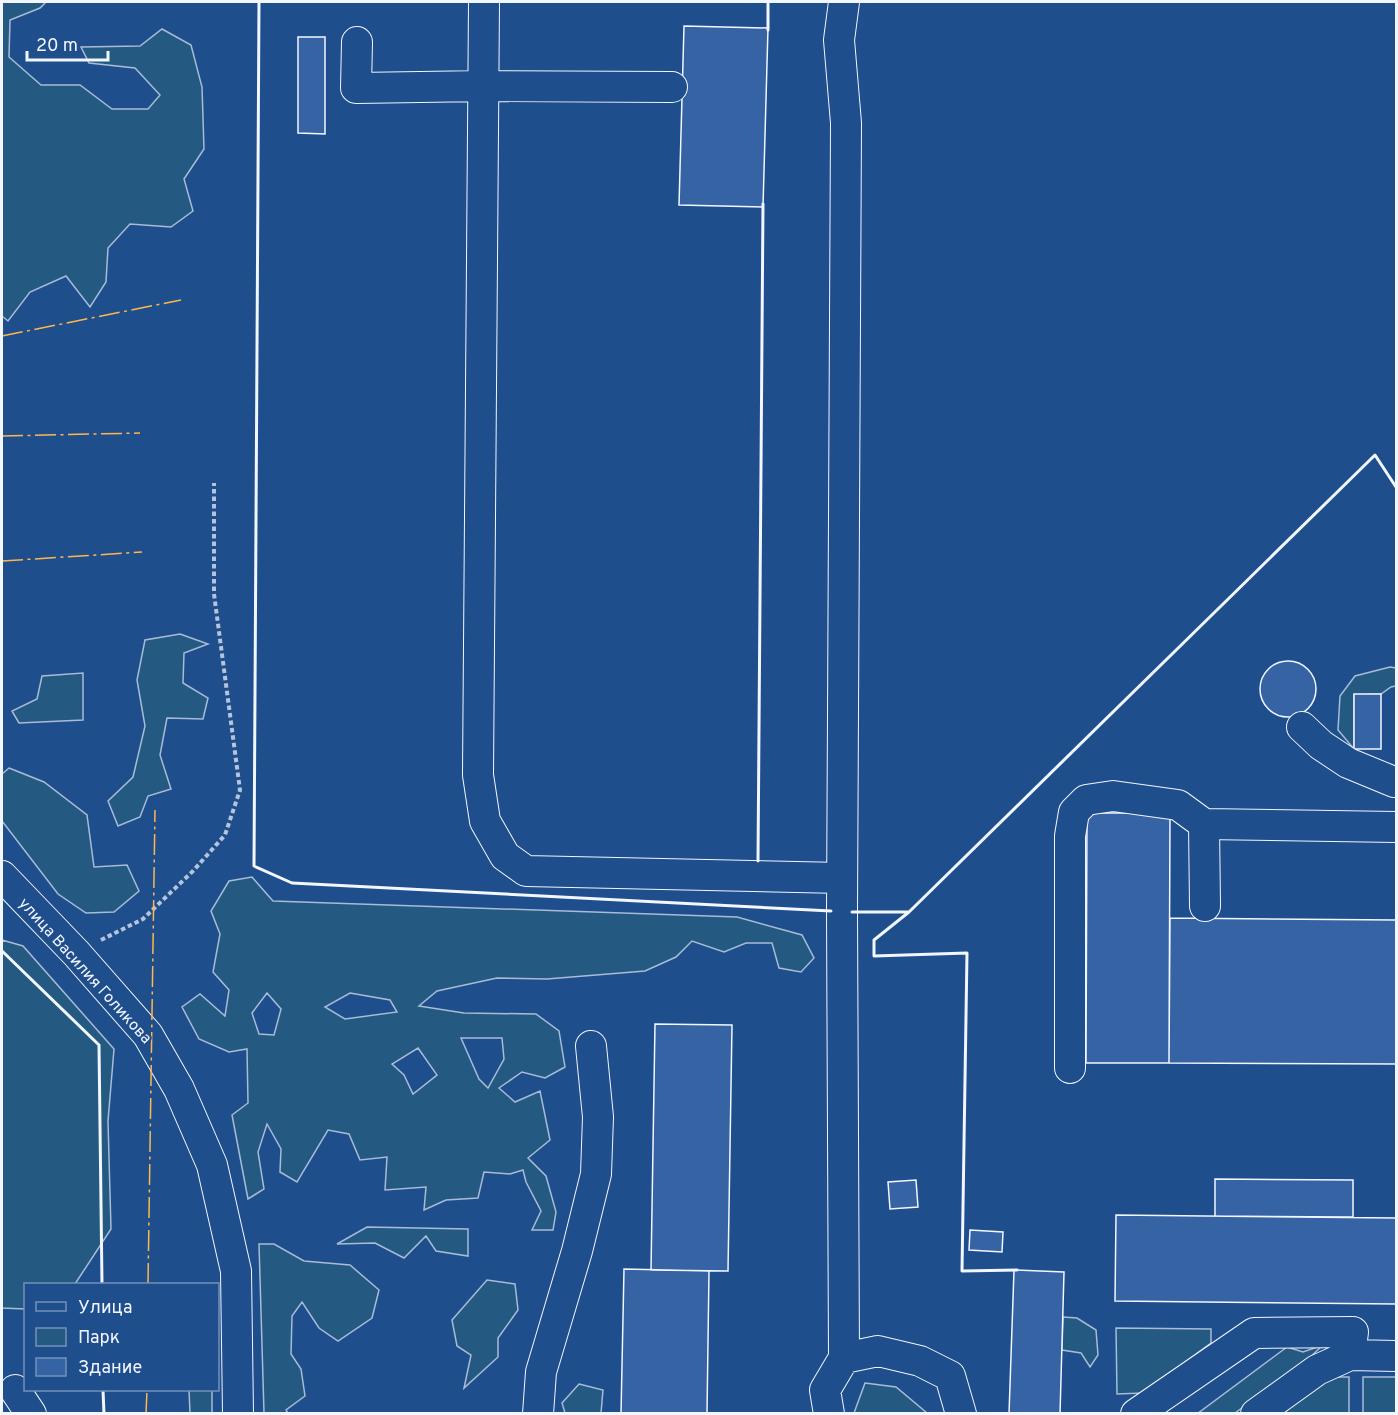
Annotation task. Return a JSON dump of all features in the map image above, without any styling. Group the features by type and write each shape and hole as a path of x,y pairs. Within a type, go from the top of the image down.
{"street":[{"path":"484,2 478,775 485,821 505,856 526,871 842,878"},
{"path":"829,1413 825,1390 844,1358 842,878 846,123 839,40 844,2"},
{"path":"357,42 356,88 672,87"},
{"path":"1070,1068 1070,836 1074,812 1086,800 1113,796 1178,805 1204,824 1393,826 1395,780 1348,763 1321,745 1302,728"},
{"path":"1204,824 1205,906"},
{"name":"улица Василия Голикова","path":"2,876 76,953 148,1035 179,1089 212,1165 236,1271 238,1413"},
{"path":"538,1413 541,1372 577,1251 596,1174 598,1117 591,1046"},
{"path":"1136,1413 1254,1333 1353,1332 1350,1355"},
{"path":"844,1358 878,1351 920,1360 950,1376 961,1413"},
{"path":"1256,1413 1317,1370 1350,1355 1396,1356"}],"path":[{"path":"76,953 143,919 193,871 225,835 240,790 214,594 213,483"}],"green space":[{"path":"2,2 46,2 40,8 10,20 9,57 41,85 80,85 112,109 148,109 160,95 135,68 89,63 81,47 140,46 162,29 191,45 202,87 204,149 184,179 193,211 171,227 130,224 108,248 106,282 90,307 66,276 30,292 8,321 2,316"},
{"path":"180,634 208,644 184,653 183,683 208,698 203,719 167,718 160,755 171,789 148,796 140,817 118,826 108,801 133,777 145,726 137,680 145,640"},
{"path":"1390,667 1396,668 1396,686 1381,694 1354,695 1354,749 1338,730 1340,696 1355,676"},
{"path":"83,673 83,720 19,723 12,711 37,699 42,676"},
{"path":"9,768 44,782 87,815 94,867 127,865 139,891 114,912 86,913 58,894 2,821 2,774"},
{"path":"252,877 273,901 737,917 802,935 814,958 801,972 779,968 772,943 746,943 724,952 692,941 676,957 645,971 547,979 497,978 437,991 419,1006 464,1013 536,1014 559,1031 565,1067 545,1078 522,1072 499,1088 515,1102 540,1091 550,1140 528,1158 546,1176 556,1212 553,1230 532,1230 541,1211 526,1182 523,1170 510,1174 484,1172 478,1198 446,1200 424,1210 426,1187 385,1190 387,1157 360,1160 349,1134 328,1130 297,1182 280,1172 281,1149 267,1124 258,1152 264,1189 248,1199 232,1115 248,1103 247,1049 229,1052 199,1039 182,1007 200,994 225,1016 229,990 213,972 220,934 211,911 229,881","holes":["267,993 281,1009 274,1035 259,1034 252,1013","350,993 390,1000 397,1012 345,1019 325,1007","461,1038 502,1038 504,1059 488,1088 479,1079","418,1048 437,1075 413,1094 404,1075 392,1064"]},
{"path":"2,940 23,946 114,1049 108,1121 111,1229 76,1283 24,1283 24,1309 2,1308"},
{"path":"367,1227 468,1229 468,1256 436,1251 426,1236 404,1258 375,1243 337,1244"},
{"path":"259,1244 274,1244 304,1261 350,1265 379,1290 372,1318 338,1341 319,1328 302,1302 292,1316 291,1354 301,1369 305,1396 286,1410 288,1413 264,1413"},
{"path":"487,1280 515,1284 518,1310 498,1338 498,1357 464,1388 471,1355 457,1346 452,1320"},
{"path":"1063,1317 1077,1318 1096,1330 1098,1355 1090,1367 1081,1353 1062,1350"},
{"path":"1116,1328 1211,1329 1211,1343 1143,1393 1117,1394"},
{"path":"1323,1345 1304,1363 1235,1413 1197,1414 1287,1347 1303,1352"},
{"path":"1321,1377 1349,1377 1349,1413 1271,1414"},
{"path":"1363,1377 1396,1377 1396,1413 1363,1413"},
{"path":"865,1383 896,1387 927,1413 854,1413"},
{"path":"579,1384 603,1390 601,1413 565,1413 562,1403"},
{"path":"189,1391 212,1391 212,1413 190,1413"}],"building":[{"path":"684,26 768,28 763,207 679,205"},
{"path":"298,37 325,37 325,134 298,133"},
{"path":"1282,661 1294,661 1304,665 1312,673 1316,689 1312,705 1304,713 1294,717 1282,717 1272,713 1264,705 1260,695 1260,683 1264,673 1272,665"},
{"path":"1354,694 1381,694 1381,749 1354,749"},
{"path":"1087,813 1170,813 1169,1063 1086,1063"},
{"path":"1170,918 1396,920 1396,1064 1169,1063"},
{"path":"655,1024 732,1025 728,1271 651,1270"},
{"path":"1215,1179 1353,1180 1353,1217 1215,1216"},
{"path":"916,1180 918,1207 890,1209 888,1182"},
{"path":"1116,1215 1396,1218 1396,1304 1115,1301"},
{"path":"970,1230 1003,1232 1002,1252 969,1250"},
{"path":"624,1269 709,1271 707,1414 621,1414"},
{"path":"1014,1270 1064,1272 1060,1414 1009,1414"}],"wall":[{"path":"259,2 254,866 292,883 831,911"},
{"path":"768,2 768,30"},
{"path":"758,861 763,204"},
{"path":"1017,1270 962,1271 967,953 874,956 874,940 909,912 1375,455 1396,487"},
{"path":"852,912 909,912"},
{"path":"2,951 99,1045 102,1283"},
{"path":"103,1391 104,1414"}],"power":[{"path":"2,336 181,300"},
{"path":"2,436 140,433"},
{"path":"2,561 142,552"},
{"path":"148,1283 155,810"},
{"path":"146,1414 147,1391"}]}
